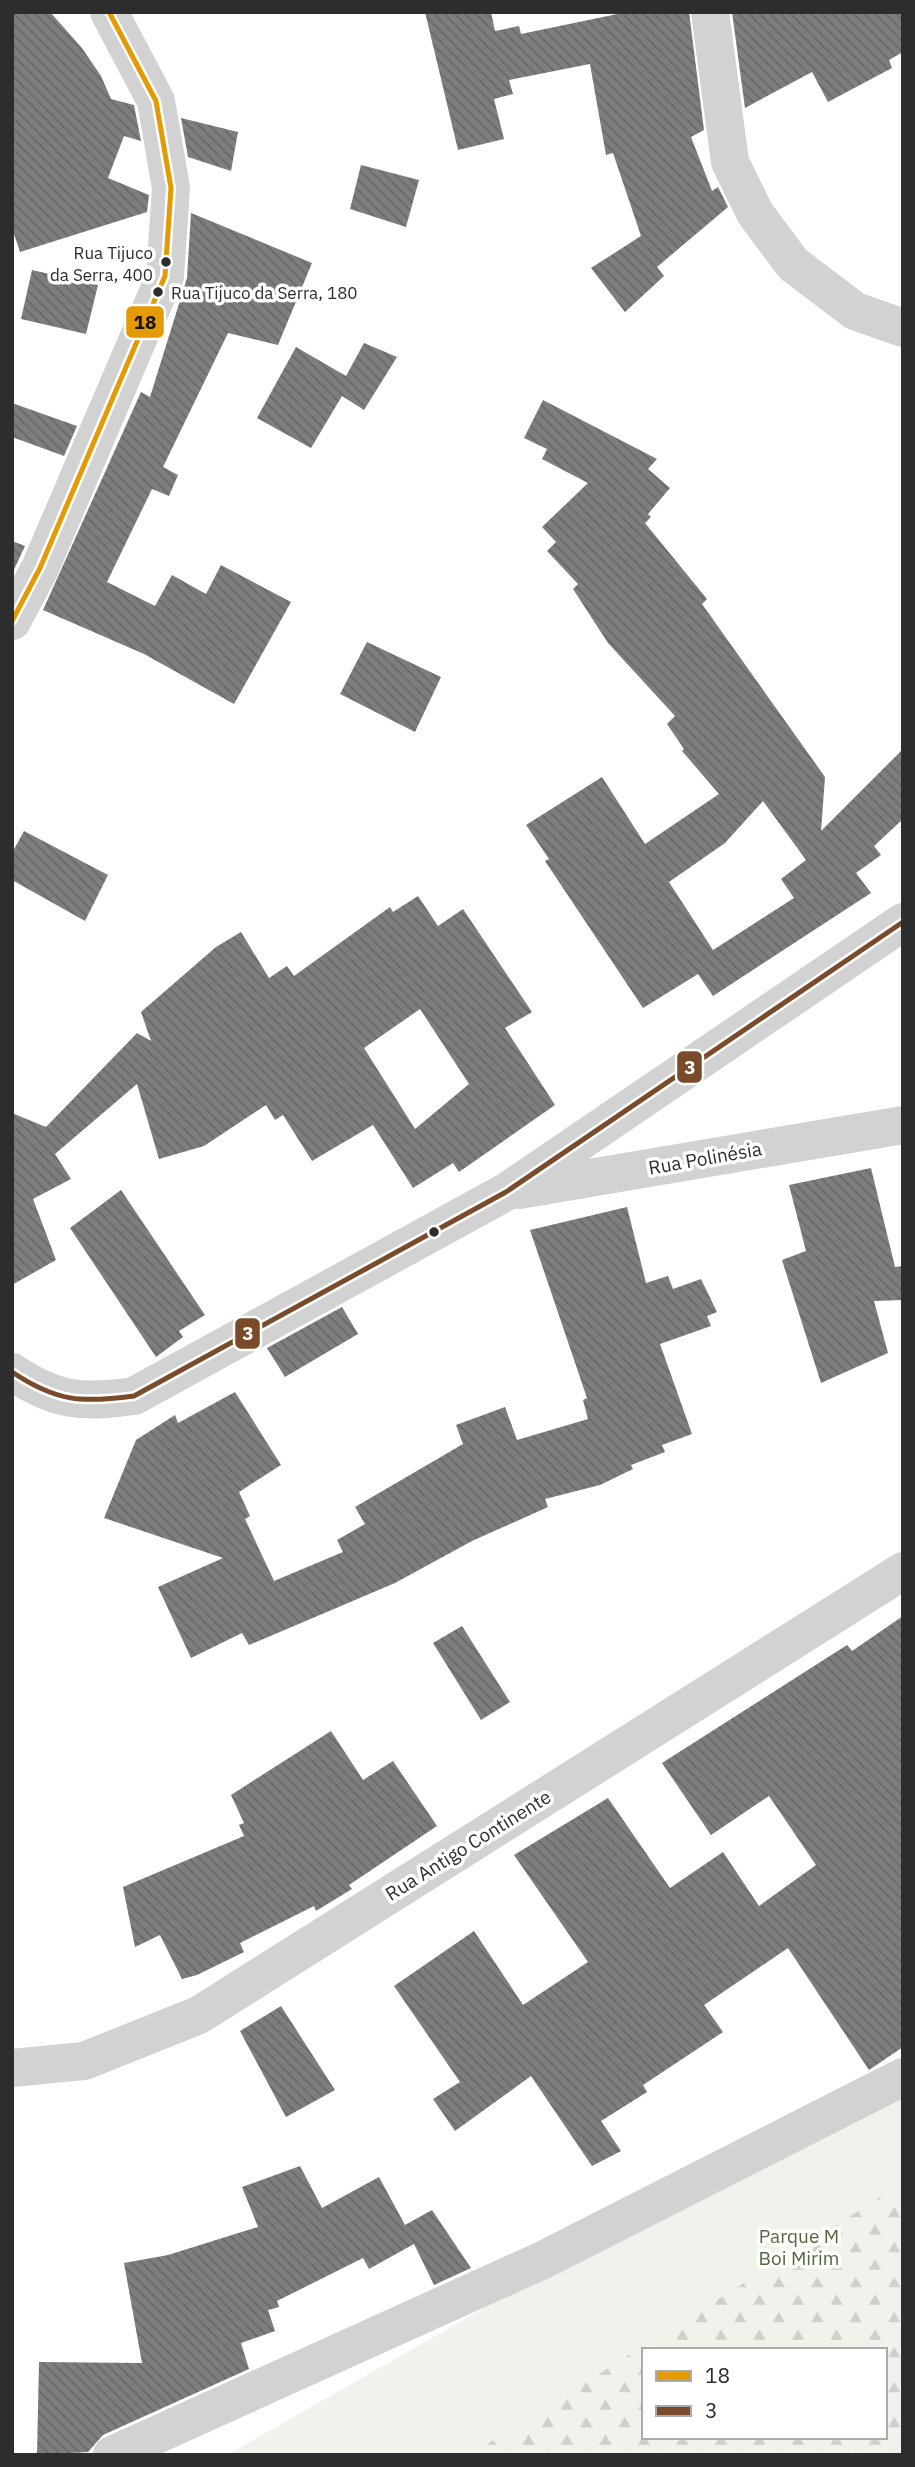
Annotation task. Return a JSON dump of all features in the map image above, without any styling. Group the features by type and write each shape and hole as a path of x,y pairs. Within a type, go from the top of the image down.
{"street":[{"path":"12,621 45,555 165,276 171,188 156,102 109,12"},
{"path":"710,12 730,162 755,213 793,264 855,311 903,328"},
{"path":"12,1373 41,1391 91,1402 134,1396 506,1192 903,922"},
{"name":"Rua Polinésia","path":"506,1192 903,1125"},
{"name":"Rua Antigo Continente","path":"12,2068 84,2061 199,2015 903,1571"},
{"path":"112,2455 543,2260 903,2077"}],"green space":[{"name":"Parque M Boi Mirim","path":"903,2069 903,2455 227,2455"},
{"path":"903,2183 903,2455 483,2455 486,2445"}],"building":[{"path":"12,12 50,12 82,48 101,76 111,99 134,105 141,141 124,136 108,178 149,195 147,212 20,252 12,228"},
{"path":"425,12 491,12 495,31 519,26 521,34 627,12 689,12 704,130 691,137 712,191 718,187 728,207 657,267 664,276 625,312 591,268 641,236 613,153 606,155 590,64 509,80 513,94 494,99 504,139 458,150"},
{"path":"732,12 903,12 903,52 889,60 892,68 828,102 812,72 745,108"},
{"path":"181,118 238,132 231,171 188,157"},
{"path":"361,165 419,180 406,227 350,209"},
{"path":"191,213 312,263 278,345 228,333 163,467 178,475 169,496 152,489 107,582 155,606 172,575 206,594 221,565 291,602 234,704 144,654 43,610 141,392 150,397 187,278"},
{"path":"32,270 98,285 86,334 21,319"},
{"path":"364,343 397,357 364,410 342,396 311,448 257,418 296,347 346,376"},
{"path":"543,400 657,459 648,469 670,488 648,514 651,517 645,523 707,599 702,604 825,777 821,831 903,749 903,819 874,846 881,855 856,873 871,893 713,996 698,974 643,1008 545,861 549,859 526,825 602,777 645,844 719,794 682,751 684,749 667,724 675,716 608,643 573,589 578,584 547,551 556,542 542,527 588,483 542,459 547,449 524,438","holes":["763,801 806,860 781,879 794,898 713,950 669,882 725,843"]},
{"path":"12,403 77,426 64,456 12,437"},
{"path":"12,541 25,546 12,574"},
{"path":"367,642 441,677 415,732 340,694"},
{"path":"24,831 108,875 85,921 12,880 12,853"},
{"path":"418,896 438,926 463,909 532,1012 505,1028 555,1105 459,1172 453,1163 413,1188 373,1125 312,1161 283,1115 275,1120 266,1105 204,1146 159,1159 137,1084 55,1154 71,1179 33,1199 56,1260 12,1285 12,1113 46,1127 137,1033 151,1041 141,1012 216,947 241,932 269,978 287,966 294,976 390,907 393,912","holes":["420,1009 469,1084 415,1129 364,1048"]},
{"path":"871,1168 895,1267 903,1266 903,1300 874,1301 888,1353 821,1383 782,1260 806,1251 789,1185"},
{"path":"121,1190 205,1315 179,1331 183,1337 156,1357 70,1228"},
{"path":"627,1207 646,1283 668,1276 673,1289 701,1279 717,1312 707,1316 711,1326 660,1344 692,1434 662,1445 665,1452 631,1465 633,1469 600,1485 545,1499 548,1507 472,1541 395,1583 249,1645 242,1633 191,1658 158,1587 223,1558 104,1518 136,1440 175,1415 178,1423 235,1392 281,1465 239,1492 250,1516 245,1519 274,1581 343,1552 337,1540 365,1524 355,1507 463,1444 456,1425 505,1407 517,1440 588,1419 583,1400 587,1398 530,1230"},
{"path":"342,1307 358,1334 285,1377 267,1348"},
{"path":"903,1616 903,2047 869,2070 788,1948 704,2005 723,2032 643,2085 647,2092 601,2121 621,2151 592,2166 531,2076 455,2131 433,2099 460,2082 394,1986 474,1931 523,2005 588,1962 514,1855 608,1798 670,1888 723,1852 759,1906 816,1865 769,1796 711,1835 662,1763 847,1645 852,1651"},
{"path":"462,1626 510,1702 481,1720 433,1643"},
{"path":"331,1731 363,1780 393,1761 437,1826 349,1885 352,1889 316,1911 314,1906 240,1943 244,1952 197,1975 182,1979 160,1935 135,1947 123,1887 244,1836 239,1825 244,1823 231,1795"},
{"path":"281,2006 335,2090 286,2117 240,2031"},
{"path":"300,2166 322,2208 379,2177 405,2225 432,2210 471,2268 434,2285 414,2244 369,2269 363,2258 277,2301 279,2307 268,2310 275,2331 241,2343 249,2369 103,2435 88,2452 37,2455 39,2362 142,2363 124,2263 168,2255 258,2227 242,2187"}],"transit line":[{"name":"18","path":"12,621 40,568 165,276 171,188 156,101 109,12"},
{"name":"3","path":"12,1372 43,1389 70,1398 134,1396 506,1192 903,922"}],"place":[{"name":"Rua Tijuco da Serra, 400","path":"166,262"},
{"name":"Rua Tijuco da Serra, 180","path":"158,292"}]}
